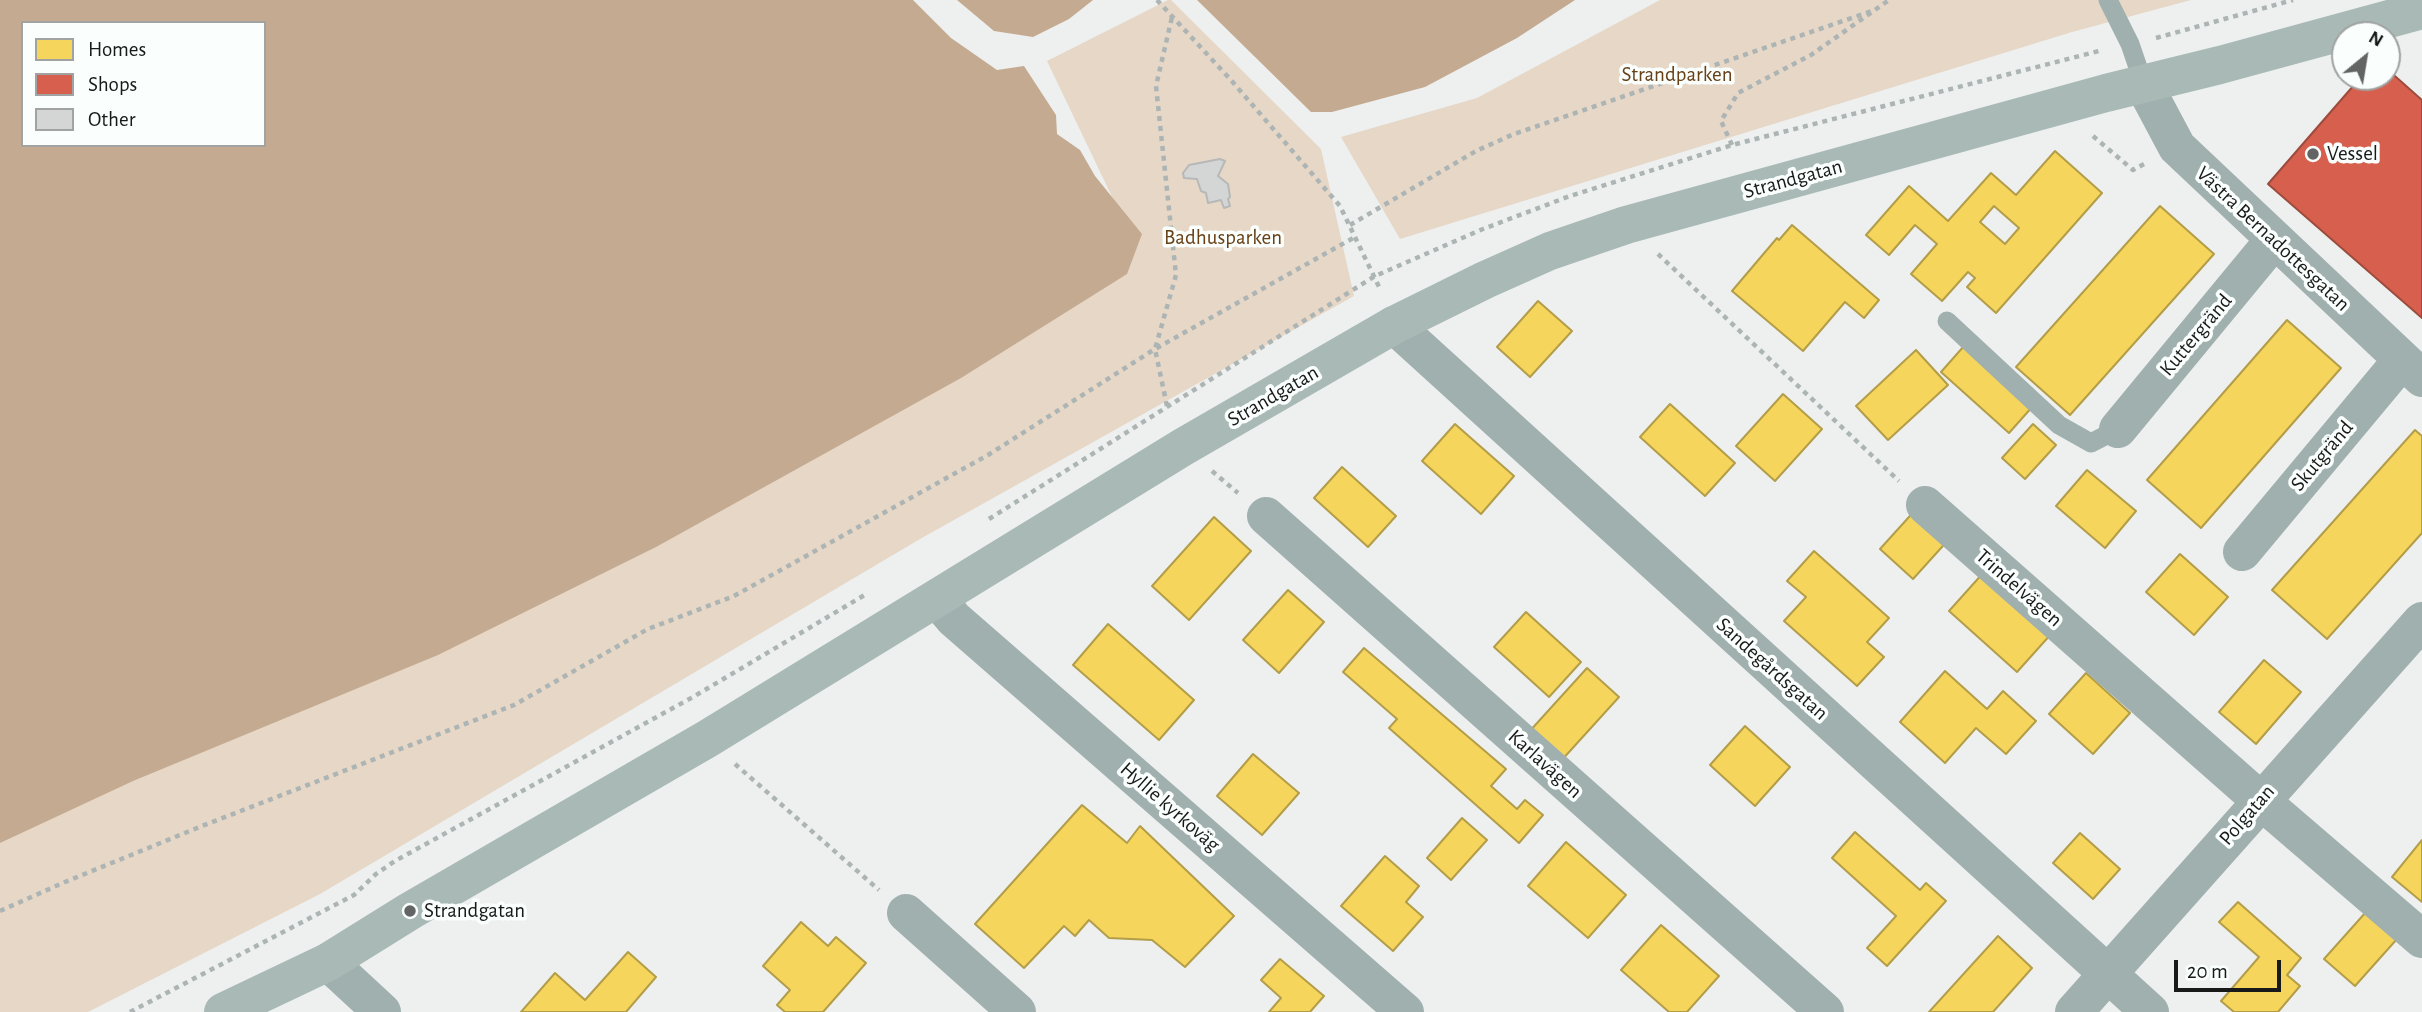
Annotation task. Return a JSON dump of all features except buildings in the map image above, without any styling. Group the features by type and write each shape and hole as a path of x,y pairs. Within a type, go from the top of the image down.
{"street":[{"name":"Strandgatan","path":"223,1012 328,962 410,911 707,739 1183,447 1394,325 1485,280 1550,251 1626,225 2422,8"},
{"name":"Västra Bernadottesgatan","path":"2144,85 2177,147 2412,369"},
{"name":"Kuttergränd","path":"2118,429 2274,240"},
{"name":"Sandegårdsgatan","path":"1394,325 2150,1012"},
{"name":"Skutgränd","path":"2242,552 2412,369"},
{"name":"Trindelvägen","path":"1925,505 2422,939"},
{"name":"Karlavägen","path":"1266,516 1825,1012"},
{"name":"Hyllie kyrkoväg","path":"937,599 954,619 1405,1012"},
{"name":"Polgatan","path":"2074,1012 2422,621"},
{"path":"906,913 1017,1012"},
{"path":"328,962 382,1012"}],"lane":[{"path":"2108,0 2130,44 2144,85"},
{"path":"2417,0 2422,8"},
{"path":"1947,321 2059,425 2091,443 2118,429"}],"path":[{"path":"1157,0 1230,79 1340,206 1375,276"},
{"path":"1732,145 1721,121 1738,93 1811,55 1888,0"},
{"path":"985,521 1375,276 1483,229 1558,201 1732,145 2293,0"},
{"path":"1350,225 1476,151 1514,134 1875,10"},
{"path":"1167,406 1155,349 1177,275 1156,86 1172,17"},
{"path":"2082,134 2093,136 2133,170 2177,147"},
{"path":"1626,225 1925,505"},
{"path":"0,911 202,826 514,705 648,629 734,596 988,455 1155,349 1356,237"},
{"path":"1202,479 1225,466"},
{"path":"130,1012 354,895 395,861 693,697 870,592"},
{"path":"693,697 707,739 906,913"},
{"path":"395,861 400,868"}],"green space":[{"name":"Badhusparken","path":"1168,0 1321,149 1354,296 920,539 320,894 88,1012 0,1012 0,817 1114,201 1047,61"},
{"name":"Strandparken","path":"1660,0 2191,0 2072,32 1400,239 1341,137 1477,98"}],"shaded area":[{"path":"0,0 913,0 951,38 997,70 1024,66 1056,115 1057,134 1080,150 1095,176 1142,234 1127,274 961,378 656,547 438,655 133,781 0,843"},
{"path":"957,0 1093,0 1069,19 1033,37 994,31"},
{"path":"1197,0 1575,0 1517,38 1425,87 1332,112 1311,112"}],"place":[{"name":"Vessel","path":"2313,154"},
{"name":"Strandgatan","path":"410,911"}]}
